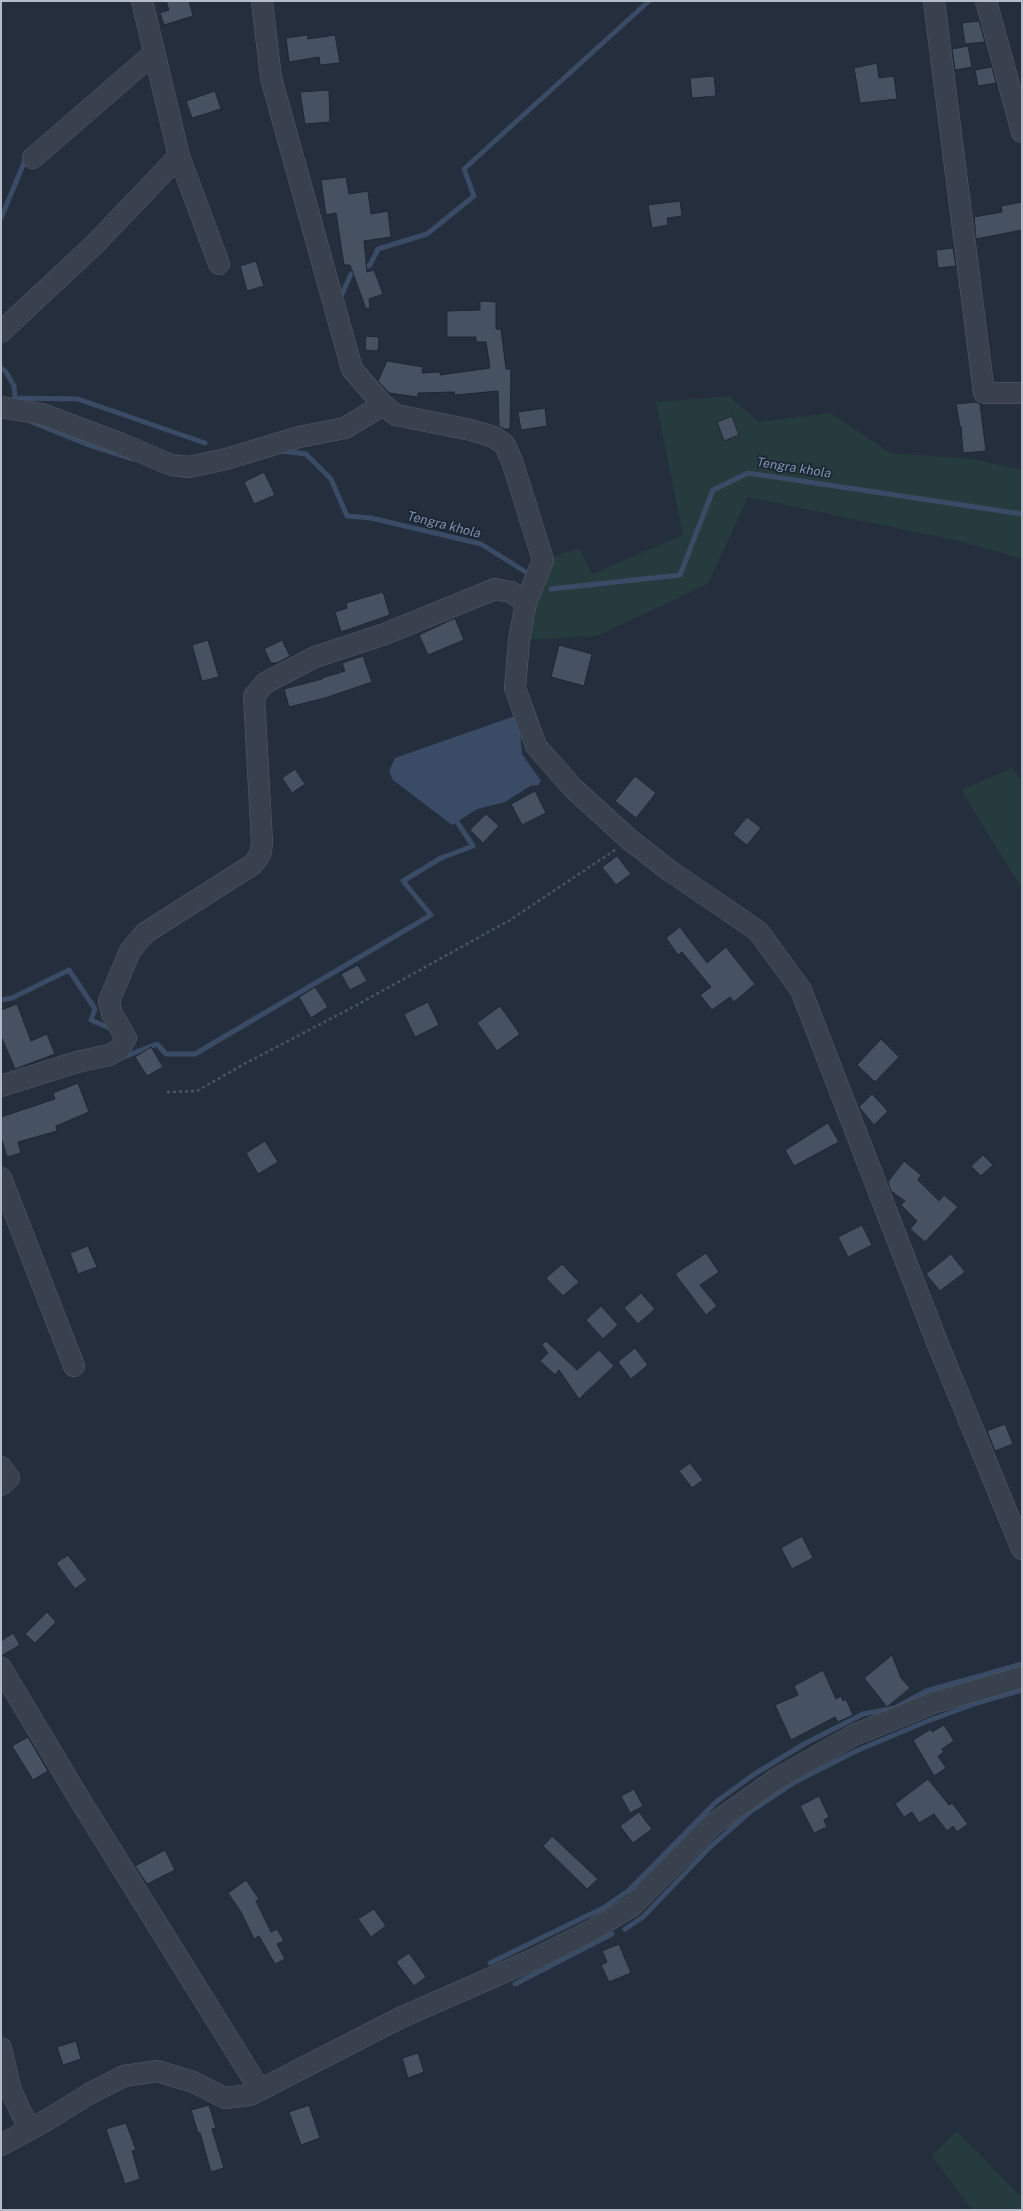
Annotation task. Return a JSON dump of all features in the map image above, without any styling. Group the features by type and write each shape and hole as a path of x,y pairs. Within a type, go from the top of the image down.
{"street":[{"path":"142,1 179,156 219,264"},
{"path":"262,1 271,78 352,369 383,405 396,415 471,430 494,437 505,445 543,560 526,602 519,640 515,688 536,746 573,788 630,840 670,871 758,931 801,990 936,1342 1022,1549"},
{"path":"934,1 984,393 1022,393"},
{"path":"986,1 1022,132"},
{"path":"33,158 154,53"},
{"path":"1,332 95,244 179,156"},
{"path":"1,407 42,414 122,444 171,465 189,467 226,459 299,437 345,428 383,405"},
{"path":"1,1086 77,1062 110,1055 119,1050 126,1038 112,1014 109,1002 130,951 145,933 252,865 257,859 261,852 262,843 254,696 265,683 316,657 385,634 496,589 511,592 526,602"},
{"path":"1,1178 74,1366"},
{"path":"1,1467 9,1478 1,1486"},
{"path":"1,1668 80,1800 260,2090"},
{"path":"1,2145 89,2094 124,2076 157,2071 192,2082 225,2098 250,2095 402,2017 532,1960 594,1929 632,1906 713,1824 778,1778 854,1735 933,1703 1022,1677"},
{"path":"1,2048 11,2091 29,2129"}],"path":[{"path":"167,1092 197,1092 244,1064 362,1002 510,920 630,840"}],"green space":[{"path":"730,396 758,422 830,413 891,453 974,459 1022,470 1022,559 963,542 748,497 708,584 597,636 519,640 543,560 579,548 592,574 683,535 656,402"},
{"path":"1012,768 1022,781 1022,889 961,790"},
{"path":"957,2131 1022,2198 1022,2210 972,2210 932,2156"}],"water":[{"path":"515,716 519,719 522,754 541,781 538,785 530,786 505,802 477,809 452,825 393,780 389,771 395,758"}],"building":[{"path":"166,1 189,1 193,16 164,25 160,13 169,10"},
{"path":"979,21 985,42 965,44 962,23"},
{"path":"307,35 308,39 335,35 340,63 320,65 319,57 289,62 286,38"},
{"path":"968,46 972,67 955,70 952,49"},
{"path":"877,63 879,78 894,76 897,99 860,103 854,68"},
{"path":"992,67 996,83 978,86 975,70"},
{"path":"714,76 716,96 692,98 690,78"},
{"path":"329,90 330,122 305,124 300,92"},
{"path":"215,91 221,109 192,118 186,101"},
{"path":"346,177 349,194 368,191 371,214 388,211 391,237 364,241 367,272 374,270 383,294 369,299 370,308 366,309 350,265 344,265 336,213 326,215 321,180"},
{"path":"680,201 682,216 667,218 668,225 652,228 648,205"},
{"path":"1022,202 1022,230 976,239 974,217 1002,212 1001,206"},
{"path":"953,248 956,266 938,268 936,250"},
{"path":"256,261 264,286 247,291 240,266"},
{"path":"480,301 496,302 496,329 501,329 506,369 511,369 510,429 504,429 499,426 498,391 455,395 454,392 418,393 418,397 389,393 378,381 387,361 423,367 422,373 440,372 440,375 490,368 486,342 476,342 476,337 447,337 447,311 480,310"},
{"path":"366,336 379,337 378,351 365,350"},
{"path":"976,402 980,404 986,451 963,453 961,426 960,427 956,404"},
{"path":"545,408 547,426 521,430 518,412"},
{"path":"732,416 739,435 724,441 717,422"},
{"path":"264,472 275,495 254,504 244,482"},
{"path":"383,592 390,615 341,632 335,612 347,608 346,603"},
{"path":"455,618 464,640 428,655 419,635"},
{"path":"208,640 219,677 202,681 192,645"},
{"path":"282,640 290,656 277,663 271,663 264,649"},
{"path":"559,645 592,654 584,686 551,677"},
{"path":"363,656 372,682 325,698 289,707 284,689 345,671 342,663"},
{"path":"295,769 305,784 292,793 282,778"},
{"path":"635,776 656,793 636,818 615,801"},
{"path":"535,791 546,813 522,825 511,804"},
{"path":"486,814 499,826 483,843 470,830"},
{"path":"747,817 761,828 747,845 733,834"},
{"path":"617,856 631,874 616,885 602,867"},
{"path":"680,927 707,963 726,947 755,984 734,1002 730,997 712,1010 700,995 711,987 682,952 678,955 666,938"},
{"path":"358,965 367,981 350,990 341,974"},
{"path":"315,987 328,1007 311,1018 299,997"},
{"path":"428,1002 439,1025 415,1037 404,1014"},
{"path":"17,1004 31,1041 47,1034 55,1054 15,1069 1,1036 1,1010"},
{"path":"500,1006 520,1034 497,1051 477,1023"},
{"path":"881,1039 899,1057 875,1082 857,1065"},
{"path":"151,1047 163,1067 147,1076 135,1057"},
{"path":"78,1083 89,1112 56,1126 57,1131 18,1142 21,1153 7,1157 1,1137 1,1117 55,1099 53,1093"},
{"path":"872,1094 888,1111 874,1125 859,1107"},
{"path":"828,1123 839,1142 794,1166 785,1150"},
{"path":"265,1141 278,1162 258,1174 246,1153"},
{"path":"983,1155 993,1165 981,1176 971,1166"},
{"path":"904,1161 921,1175 918,1180 939,1201 944,1195 958,1207 925,1242 910,1229 917,1221 901,1205 905,1201 891,1191 888,1182"},
{"path":"862,1225 872,1245 848,1257 838,1237"},
{"path":"88,1246 97,1267 78,1274 70,1253"},
{"path":"706,1253 719,1272 700,1285 717,1306 706,1315 675,1274"},
{"path":"951,1254 965,1272 940,1291 926,1274"},
{"path":"562,1264 579,1282 563,1296 546,1278"},
{"path":"641,1293 655,1309 638,1324 624,1308"},
{"path":"601,1306 618,1325 603,1339 586,1320"},
{"path":"546,1341 577,1370 599,1350 614,1366 579,1399 559,1370 555,1375 540,1361 548,1353 542,1345"},
{"path":"635,1348 648,1365 631,1379 618,1362"},
{"path":"1005,1424 1013,1444 995,1451 987,1431"},
{"path":"690,1463 703,1480 692,1488 679,1471"},
{"path":"802,1536 813,1558 792,1569 781,1548"},
{"path":"68,1555 87,1580 75,1589 56,1563"},
{"path":"47,1612 56,1622 35,1643 25,1634"},
{"path":"13,1633 20,1645 1,1656 1,1641"},
{"path":"892,1655 901,1678 910,1688 887,1707 864,1678"},
{"path":"823,1670 836,1699 841,1696 843,1701 846,1699 853,1715 838,1722 835,1717 791,1740 775,1705 798,1695 794,1686"},
{"path":"944,1725 954,1741 942,1749 944,1752 938,1756 946,1768 934,1776 913,1740 931,1729 932,1732"},
{"path":"28,1737 48,1771 33,1780 12,1746"},
{"path":"928,1779 949,1805 952,1803 968,1824 957,1832 953,1826 947,1831 934,1814 919,1823 912,1812 904,1817 895,1804"},
{"path":"634,1789 643,1806 630,1813 621,1796"},
{"path":"819,1796 829,1817 824,1820 827,1827 814,1833 800,1806"},
{"path":"639,1812 652,1829 633,1843 620,1826"},
{"path":"552,1836 598,1879 587,1889 543,1846"},
{"path":"165,1850 175,1870 147,1884 135,1866"},
{"path":"246,1880 259,1899 256,1901 271,1932 277,1929 284,1941 277,1944 285,1959 275,1964 259,1936 254,1939 241,1912 228,1893"},
{"path":"374,1909 386,1926 371,1937 358,1919"},
{"path":"619,1944 631,1973 609,1982 601,1965 607,1962 602,1951"},
{"path":"409,1953 426,1977 414,1986 396,1962"},
{"path":"76,2041 81,2059 63,2065 57,2047"},
{"path":"418,2053 424,2072 408,2078 402,2058"},
{"path":"209,2105 216,2128 212,2129 224,2168 211,2172 200,2133 198,2133 191,2110"},
{"path":"309,2105 320,2138 301,2145 289,2112"},
{"path":"126,2123 136,2150 132,2151 140,2179 125,2184 106,2129"}],"waterway":[{"path":"342,294 351,274 370,265 378,249 427,234 474,196 464,169 649,1"},
{"path":"1,218 26,158"},
{"path":"1,368 6,372 14,386 15,398 78,399 205,443"},
{"path":"32,422 86,444 133,459"},
{"name":"Tengra khola","path":"281,451 306,454 331,479 347,516 371,518 481,544 529,574"},
{"name":"Tengra khola","path":"551,589 680,575 713,490 748,473 1022,514"},
{"path":"121,1058 157,1044 166,1054 195,1054 431,915 403,881 441,858 473,846 457,822"},
{"path":"1,1000 12,998 69,970 95,1009 91,1020 112,1029"},
{"path":"490,1963 603,1908 628,1891 716,1802 753,1775 804,1744 863,1714 895,1708 926,1691 1022,1664"},
{"path":"625,1929 643,1917 710,1847 750,1812 795,1782 856,1751 925,1722 977,1703 1022,1690"},
{"path":"515,1984 612,1934"}]}
